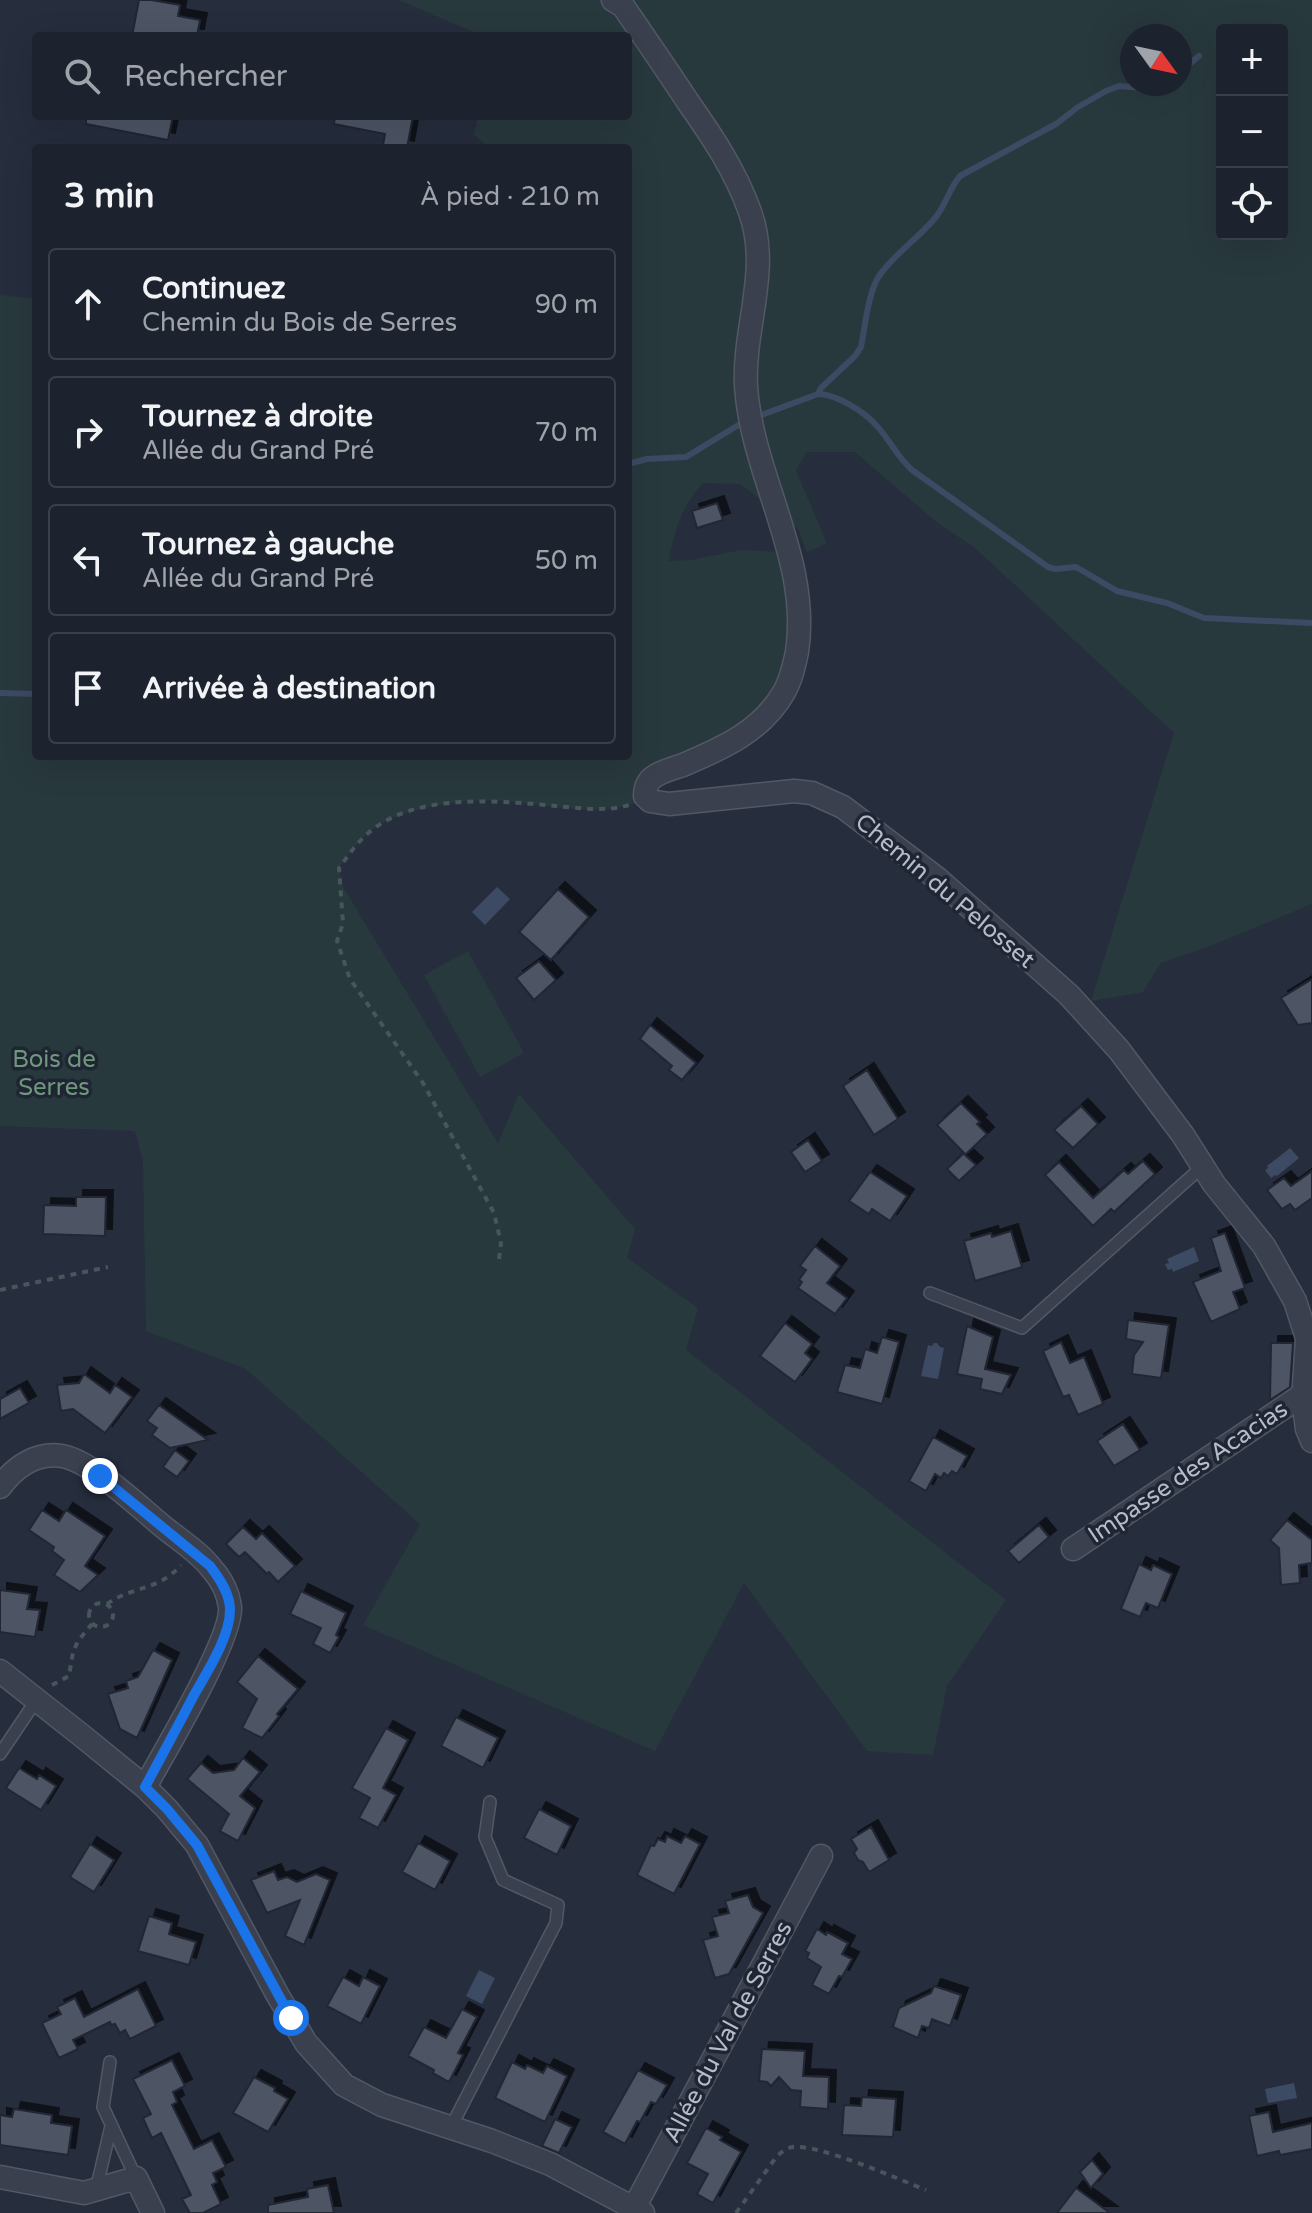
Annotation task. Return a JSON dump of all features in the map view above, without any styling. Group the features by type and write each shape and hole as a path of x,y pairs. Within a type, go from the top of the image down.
{"street":[{"path":"613,0 623,6 719,148 751,213 759,255 747,365 750,420 789,552 800,627 786,690 765,719 735,741 656,776 645,788 646,798"},
{"name":"Chemin du Pelosset","path":"646,798 669,804 794,791 826,798 852,813 938,879 1069,995 1119,1050 1214,1184 1264,1246 1304,1303 1307,1338 1304,1414 1312,1441"},
{"name":"Impasse des Acacias","path":"1073,1549 1304,1394"},
{"path":"0,1487 18,1467 44,1456 62,1456 78,1461 193,1551 220,1580 230,1610 227,1629 145,1787"},
{"path":"0,1671 41,1695 145,1787 197,1845 306,2043 344,2085 382,2105 550,2164 638,2211"},
{"name":"Allée du Val de Serres","path":"638,2211 821,1856"},
{"path":"0,2177 84,2193 136,2178 153,2213"}],"lane":[{"path":"930,1293 1022,1328 1203,1165"},
{"path":"0,1754 41,1695"},
{"path":"451,2127 556,1923 558,1905 503,1880 485,1837 490,1802"},
{"path":"110,2062 103,2107 136,2178"},
{"path":"96,2190 111,2126"}],"path":[{"path":"499,1259 501,1243 494,1213 423,1083 350,979 337,941 343,923 339,868 363,838 378,826 422,808 505,800 585,809 624,807 646,798"},
{"path":"0,1290 108,1267"},
{"path":"107,1604 113,1615 111,1623 103,1627 92,1624 88,1617 92,1606 107,1604 119,1595 165,1580 193,1551"},
{"path":"41,1695 54,1683 69,1676 73,1652 92,1624"},
{"path":"736,2213 777,2156 795,2147 828,2153 926,2190"}],"green space":[{"name":"Bois de Serres","path":"399,0 1312,0 1312,904 1161,963 1143,992 1091,1001 1174,733 975,548 939,524 855,452 806,452 796,471 827,543 807,552 798,529 740,484 703,483 690,500 676,529 669,561 741,550 789,552 799,603 778,701 656,776 646,798 632,805 579,809 492,800 457,802 421,809 376,827 360,841 339,868 343,887 498,1143 519,1094 635,1229 627,1258 698,1308 686,1350 1006,1600 947,1686 933,1755 867,1751 744,1583 655,1751 363,1625 420,1524 246,1369 146,1331 143,1161 135,1131 0,1126 0,295 32,299 32,760 632,760 632,144 485,144 474,135 477,120 632,120 632,32 474,32"},
{"path":"468,951 524,1053 480,1077 424,975"}],"water":[{"path":"497,887 510,899 485,925 472,912"},
{"path":"1290,1148 1299,1158 1271,1178 1265,1170 1267,1166"},
{"path":"1194,1247 1199,1261 1173,1272 1172,1269 1168,1270 1165,1264 1169,1263 1167,1259"},
{"path":"934,1343 944,1348 938,1379 921,1376 928,1345"},
{"path":"479,1970 495,1978 482,2004 466,1996"},
{"path":"1294,2083 1297,2098 1268,2103 1265,2089"}],"building":[{"path":"139,0 180,5 178,16 200,20 198,32 133,32"},
{"path":"86,120 172,120 168,140 86,124"},
{"path":"334,120 412,120 408,144 383,144 385,134 334,124"},
{"path":"717,503 723,520 697,528 692,511"},
{"path":"558,889 589,917 551,960 519,932"},
{"path":"539,961 556,980 534,1000 516,978"},
{"path":"1312,979 1312,1023 1298,1025 1281,998"},
{"path":"650,1025 696,1063 682,1080 669,1070 672,1066 640,1039"},
{"path":"867,1070 898,1119 874,1135 843,1086"},
{"path":"961,1103 987,1134 965,1155 976,1165 959,1181 947,1169 964,1153 937,1125"},
{"path":"1081,1106 1098,1124 1073,1148 1054,1130"},
{"path":"808,1140 822,1161 805,1172 791,1152"},
{"path":"1143,1161 1155,1174 1114,1212 1111,1209 1093,1226 1045,1175 1059,1162 1093,1198 1124,1170 1128,1174"},
{"path":"1312,1171 1312,1198 1295,1210 1290,1204 1282,1209 1267,1190 1284,1178 1291,1186"},
{"path":"870,1172 907,1196 890,1221 872,1209 869,1214 849,1201"},
{"path":"76,1197 106,1197 105,1236 43,1234 44,1205 76,1206"},
{"path":"1011,1231 1022,1267 975,1281 964,1241"},
{"path":"1225,1233 1245,1288 1233,1292 1240,1309 1211,1322 1193,1282 1221,1271 1211,1238"},
{"path":"815,1246 840,1266 827,1283 847,1298 835,1314 798,1288 806,1270 800,1266"},
{"path":"1128,1320 1169,1325 1161,1378 1132,1374 1134,1355 1143,1342 1126,1339"},
{"path":"785,1323 812,1344 805,1353 812,1359 795,1382 760,1356"},
{"path":"967,1326 993,1337 985,1369 1011,1375 1002,1394 980,1389 982,1379 957,1374"},
{"path":"882,1337 899,1342 882,1404 837,1392 845,1365 860,1368 865,1349 877,1353"},
{"path":"1061,1342 1070,1363 1084,1357 1103,1404 1078,1415 1069,1395 1063,1397 1043,1351"},
{"path":"1271,1343 1293,1343 1290,1387 1270,1400"},
{"path":"84,1374 110,1393 115,1385 132,1397 105,1433 73,1409 61,1411 57,1385 79,1383"},
{"path":"20,1388 29,1403 0,1419 0,1399"},
{"path":"159,1405 208,1440 170,1448 152,1435 157,1428 147,1421"},
{"path":"1123,1424 1140,1450 1114,1466 1097,1441"},
{"path":"933,1437 967,1456 957,1474 952,1471 948,1476 944,1473 941,1478 935,1474 926,1491 909,1481"},
{"path":"175,1450 189,1461 177,1477 163,1467"},
{"path":"42,1510 59,1521 66,1510 105,1536 85,1566 98,1575 80,1592 54,1575 64,1560 52,1551 54,1547 29,1530"},
{"path":"1287,1520 1312,1540 1312,1563 1299,1565 1300,1583 1281,1585 1279,1548 1270,1540"},
{"path":"1039,1525 1049,1537 1019,1563 1008,1551"},
{"path":"243,1527 256,1539 262,1533 295,1566 278,1582 245,1552 239,1557 226,1544"},
{"path":"1139,1564 1151,1570 1153,1565 1172,1574 1158,1608 1146,1603 1140,1617 1121,1609"},
{"path":"0,1590 30,1594 27,1609 40,1610 35,1637 0,1632"},
{"path":"301,1591 346,1613 336,1635 339,1637 330,1653 313,1644 321,1628 290,1614"},
{"path":"153,1650 172,1660 137,1738 120,1729 108,1694 128,1688 126,1681 138,1677"},
{"path":"258,1656 298,1689 262,1738 242,1728 257,1699 237,1682"},
{"path":"456,1717 498,1738 483,1768 441,1746"},
{"path":"386,1728 408,1740 383,1788 396,1795 378,1828 359,1818 370,1798 352,1788"},
{"path":"243,1758 260,1772 240,1796 255,1808 238,1841 220,1831 229,1814 187,1779 201,1763 213,1773 234,1770"},
{"path":"19,1768 37,1779 39,1775 56,1786 41,1810 6,1788"},
{"path":"539,1809 571,1826 557,1855 524,1838"},
{"path":"871,1827 889,1860 869,1872 854,1853 857,1849 851,1839"},
{"path":"667,1836 681,1843 685,1836 700,1844 674,1894 637,1875 651,1845 654,1846 658,1839 665,1842"},
{"path":"418,1843 450,1861 435,1890 402,1872"},
{"path":"90,1844 114,1860 94,1892 70,1877"},
{"path":"274,1871 278,1880 287,1877 297,1882 316,1874 330,1880 304,1945 285,1936 300,1900 267,1913 251,1880"},
{"path":"748,1895 753,1907 763,1913 729,1974 715,1978 703,1940 718,1936 712,1917 729,1913 725,1901"},
{"path":"149,1916 172,1923 169,1934 196,1942 189,1965 138,1951"},
{"path":"817,1929 848,1943 842,1954 852,1959 829,1994 812,1985 821,1967 807,1958 809,1953 805,1951"},
{"path":"343,1977 359,1986 363,1977 380,1986 361,2024 327,2006"},
{"path":"934,1986 961,1995 950,2026 932,2019 929,2028 922,2026 918,2038 893,2027 899,2008 931,1993"},
{"path":"138,1989 156,2026 130,2039 125,2030 120,2033 110,2022 73,2040 78,2049 59,2058 42,2023 61,2014 57,2007 75,1998 84,2017"},
{"path":"462,2009 477,2017 458,2053 463,2055 449,2082 408,2056 424,2027 446,2038"},
{"path":"762,2049 805,2051 803,2076 829,2077 828,2109 800,2107 801,2091 791,2090 779,2077 771,2086 759,2081"},
{"path":"172,2060 185,2086 173,2092 177,2102 172,2105 194,2149 212,2140 226,2167 213,2173 217,2182 212,2185 221,2204 203,2213 190,2213 182,2199 191,2195 161,2133 152,2138 143,2118 151,2114 133,2079"},
{"path":"512,2062 543,2073 547,2066 567,2076 545,2122 495,2098"},
{"path":"638,2070 667,2085 656,2104 651,2102 640,2122 637,2121 625,2144 603,2132"},
{"path":"254,2077 288,2099 268,2132 233,2113"},
{"path":"862,2097 896,2099 893,2137 842,2135 844,2105 861,2106"},
{"path":"14,2109 52,2115 51,2123 72,2126 68,2155 0,2145 0,2115 12,2117"},
{"path":"1269,2112 1273,2132 1312,2123 1312,2149 1257,2156 1249,2116"},
{"path":"555,2119 572,2127 559,2153 542,2146"},
{"path":"706,2128 741,2152 713,2203 697,2194 708,2174 687,2163"},
{"path":"1092,2160 1103,2174 1091,2188 1080,2172"},
{"path":"328,2185 334,2213 268,2213 268,2205 308,2197 307,2189"},
{"path":"1076,2188 1110,2213 1057,2213"}],"waterway":[{"path":"1192,62 1199,56"},
{"path":"818,394 861,347 870,301 879,276 935,218 960,176 1056,124 1106,91 1120,86"},
{"path":"756,417 818,394 833,397 870,419 912,470 1048,567 1076,567 1117,591 1167,603 1204,618 1312,623"},
{"path":"632,463 686,457 745,421"},
{"path":"0,693 32,694"}],"route":[{"path":"100,1476 210,1566 227,1595 230,1610 227,1629 145,1787 197,1845 291,2018"}]}
